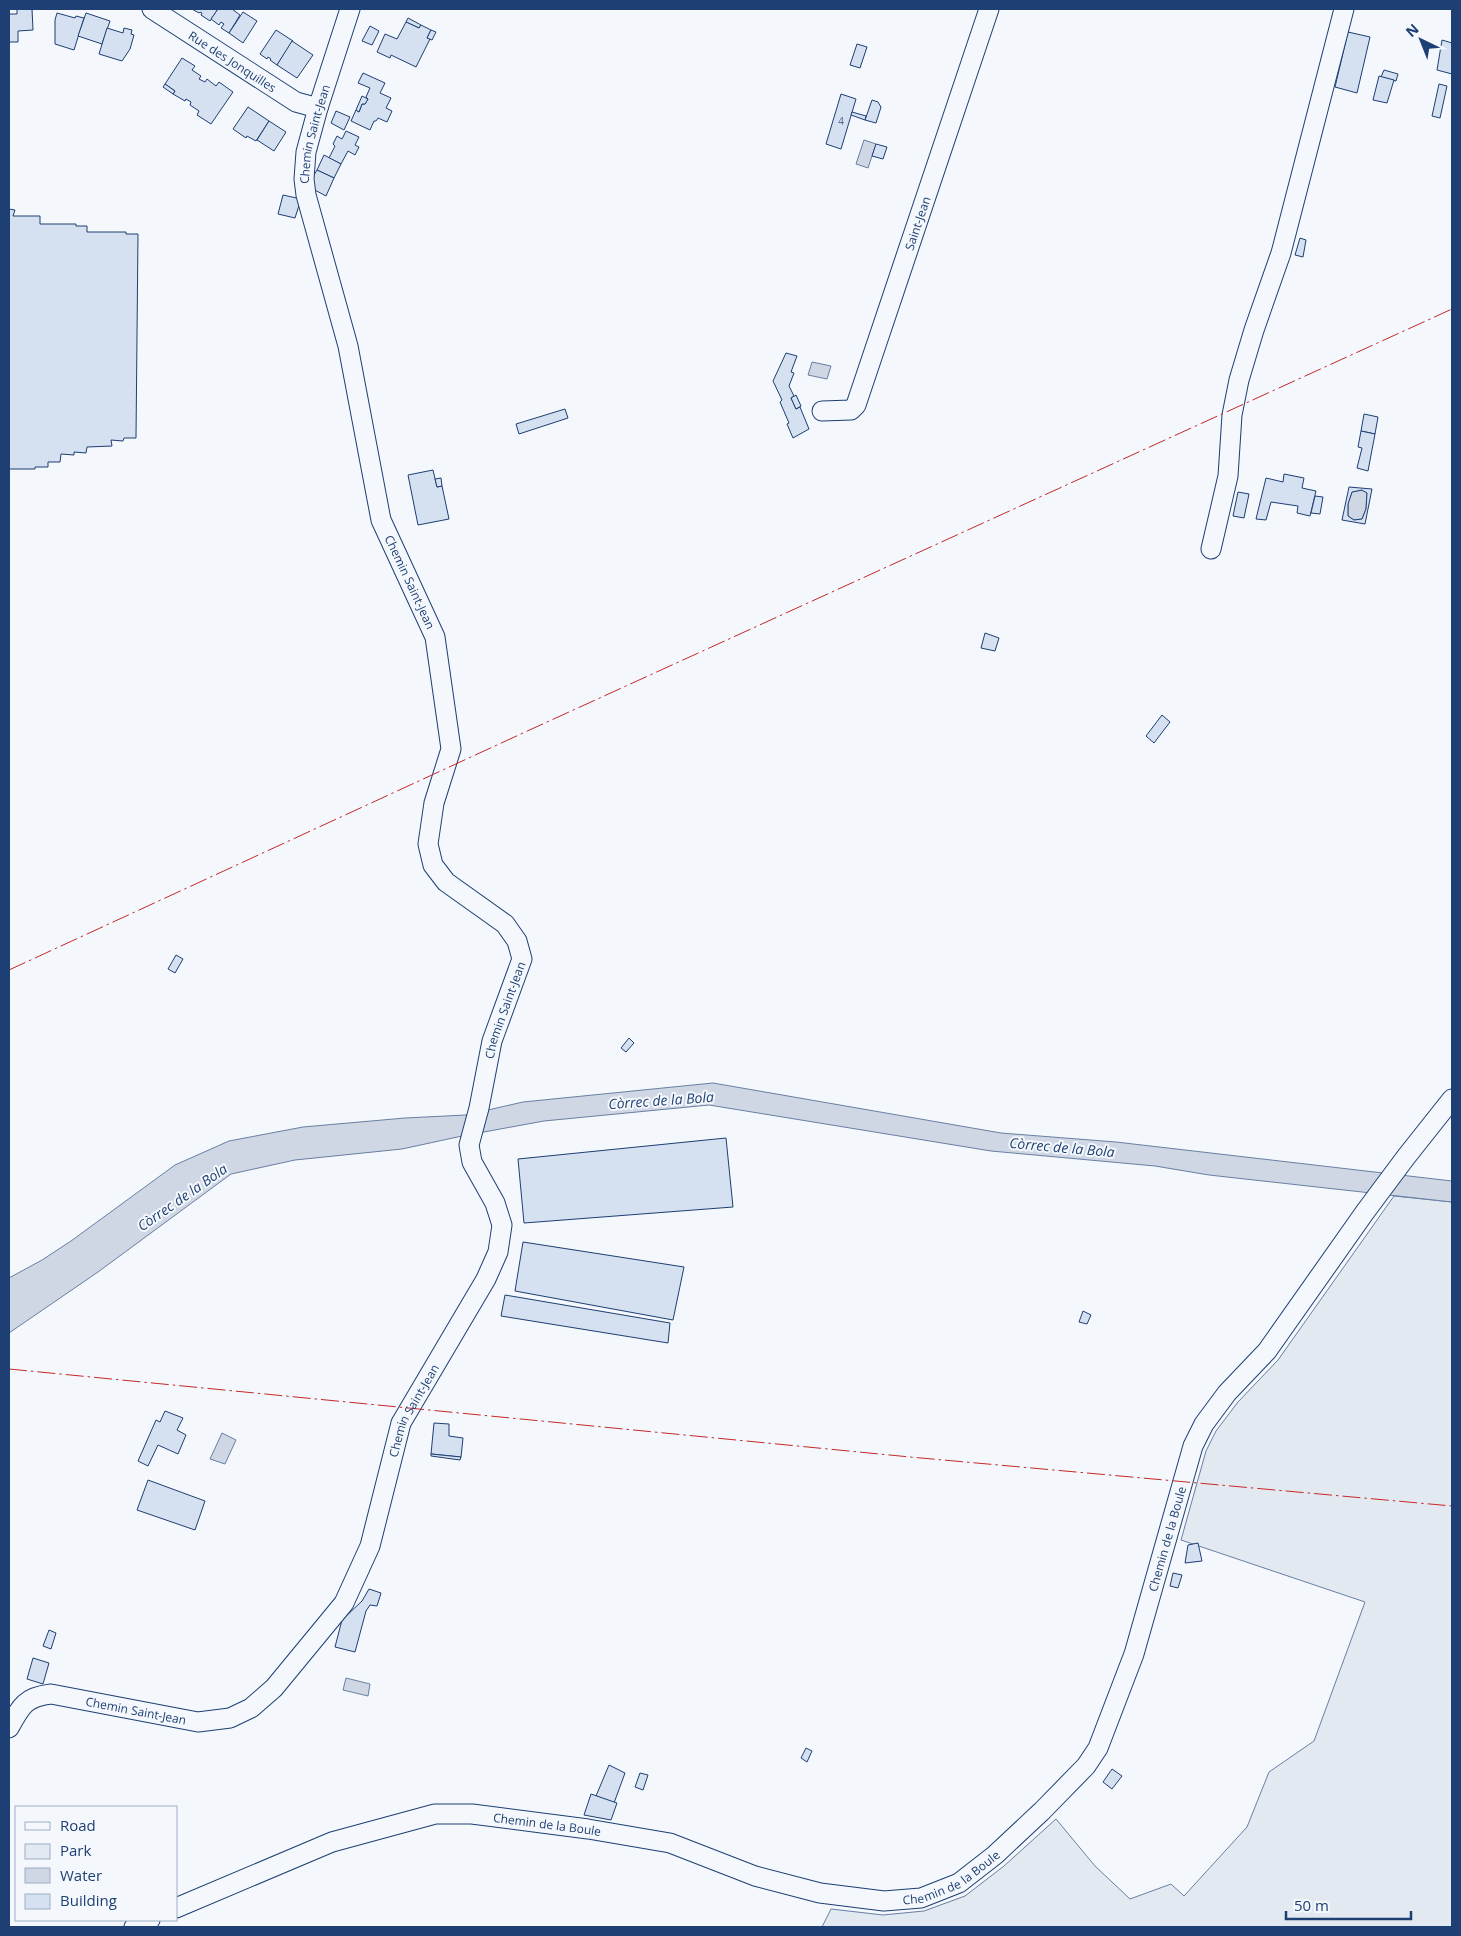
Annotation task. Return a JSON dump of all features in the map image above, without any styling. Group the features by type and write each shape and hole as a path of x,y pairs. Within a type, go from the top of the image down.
{"street":[{"name":"Rue des Jonquilles","path":"152,9 296,102 318,108"},
{"name":"Chemin Saint-Jean","path":"9,1728 25,1703 35,1696 51,1694 198,1722 230,1718 250,1708 274,1688 344,1603 370,1546 401,1423 486,1279 498,1252 502,1225 495,1202 472,1162 469,1146 479,1108 492,1041 522,960 516,941 505,924 446,882 432,865 428,844 434,803 451,749 435,637 381,520 348,346 311,215 305,187 305,164 318,108 350,9"},
{"name":"Saint-Jean","path":"822,411 851,410 856,405 988,9"},
{"path":"1211,549 1228,476 1232,447 1232,415 1239,380 1281,253 1344,9"},
{"name":"Chemin de la Boule","path":"178,1907 332,1842 436,1814 472,1814 588,1829 670,1843 755,1876 820,1893 884,1902 920,1898 959,1884 995,1855 1042,1811 1086,1766 1098,1748 1134,1654 1193,1446 1204,1424 1227,1393 1267,1351 1365,1212 1452,1099"},
{"path":"134,1927 148,1921"}],"green space":[{"path":"1394,1196 1452,1202 1452,1927 822,1927 831,1909 883,1915 924,1911 965,1896 1004,1866 1056,1819 1095,1866 1130,1899 1171,1884 1184,1896 1247,1827 1269,1772 1314,1741 1365,1602 1181,1540 1206,1451 1216,1431 1238,1402 1278,1360"}],"water":[{"path":"864,140 876,144 868,168 856,164"},
{"path":"812,362 831,366 827,379 808,375"},
{"path":"1362,490 1367,493 1366,509 1362,519 1354,520 1348,516 1348,504 1352,492"},
{"name":"Còrrec de la Bola","path":"713,1083 1001,1133 1116,1142 1452,1181 1452,1202 1209,1175 1155,1166 991,1151 709,1105 544,1121 402,1149 295,1160 231,1174 98,1272 9,1333 9,1278 71,1241 175,1165 229,1141 303,1127 466,1115 523,1102"},
{"path":"222,1433 236,1440 225,1464 210,1459"},
{"path":"346,1678 370,1684 368,1696 343,1690"}],"building":[{"path":"17,9 32,9 33,30 18,31 18,42 9,42 9,14 17,14"},
{"path":"192,9 218,9 210,21 201,15 202,13"},
{"path":"218,9 232,9 240,15 229,33 221,28 224,24 221,22 219,25 211,19"},
{"path":"243,12 257,21 243,43 229,33"},
{"path":"57,13 75,18 76,16 84,18 74,50 55,44 55,20"},
{"path":"86,13 110,21 102,44 78,36"},
{"path":"408,18 421,25 419,28 406,22"},
{"path":"406,22 419,28 421,25 431,30 427,38 430,39 416,67 391,55 390,58 377,52 385,34 397,39"},
{"path":"370,26 379,31 372,45 362,41"},
{"path":"107,28 123,33 124,28 132,30 131,34 134,35 130,49 122,61 99,54"},
{"path":"276,30 293,41 277,65 268,57 267,59 260,54"},
{"path":"431,30 436,32 432,40 427,38"},
{"path":"1348,32 1370,37 1357,93 1335,87"},
{"path":"1442,40 1452,43 1452,74 1437,70"},
{"path":"292,41 313,55 297,78 277,65"},
{"path":"857,44 867,47 860,68 850,65"},
{"path":"182,58 195,66 192,70 201,76 199,79 205,82 207,79 216,86 219,82 233,92 211,124 197,115 199,111 190,105 191,102 186,99 185,101 173,94 175,91 165,84"},
{"path":"1384,70 1398,74 1396,81 1381,77"},
{"path":"363,73 385,83 380,93 391,98 386,108 392,111 387,122 378,118 374,121 370,130 351,121 356,110 359,112 362,104 365,104 368,99 366,97 370,88 358,83"},
{"path":"1379,76 1394,80 1387,103 1373,100"},
{"path":"165,84 175,91 173,94 163,87"},
{"path":"1439,84 1447,86 1440,118 1432,116"},
{"path":"841,94 856,99 841,149 826,144"},
{"path":"362,96 368,99 365,104 362,104 359,112 356,110"},
{"path":"872,100 878,102 881,107 876,123 865,120"},
{"path":"248,107 269,121 256,141 247,136 246,138 233,129"},
{"path":"336,111 350,117 344,130 331,123"},
{"path":"852,112 866,116 865,120 851,115"},
{"path":"269,121 286,132 274,151 257,140"},
{"path":"346,131 359,137 355,145 359,147 355,155 348,151 341,164 329,158 335,146 333,144 337,136 342,139"},
{"path":"876,144 887,147 883,159 872,156"},
{"path":"324,155 341,164 334,178 317,170"},
{"path":"317,170 334,178 326,196 313,189 312,178"},
{"path":"283,195 301,199 295,218 278,214"},
{"path":"9,209 15,210 13,216 40,216 40,224 76,224 76,226 87,226 87,232 126,232 126,234 138,234 136,438 124,438 123,441 111,440 112,446 87,447 86,453 74,452 74,455 61,454 60,462 48,462 48,467 9,469"},
{"path":"1300,238 1306,240 1303,257 1295,255"},
{"path":"786,353 797,356 791,372 794,373 789,386 794,396 791,398 796,409 800,407 809,429 793,438 780,402 782,400 773,381"},
{"path":"796,395 801,406 796,409 791,398"},
{"path":"565,409 568,418 519,434 516,424"},
{"path":"1364,414 1378,417 1375,434 1361,431"},
{"path":"1361,431 1375,434 1368,471 1357,468 1362,448 1358,447"},
{"path":"433,470 437,487 442,486 449,519 418,525 408,475"},
{"path":"1284,474 1304,478 1302,488 1316,491 1310,516 1297,513 1298,506 1271,502 1266,520 1256,519 1266,478 1283,482"},
{"path":"441,478 442,486 437,487 435,479"},
{"path":"1349,487 1372,489 1365,524 1342,520","holes":["1362,490 1367,493 1366,509 1362,519 1354,520 1348,516 1348,504 1352,492"]},
{"path":"1238,492 1249,494 1244,518 1233,516"},
{"path":"1315,496 1323,497 1320,514 1311,513"},
{"path":"985,633 999,638 995,651 981,648"},
{"path":"1162,715 1170,722 1154,743 1146,736"},
{"path":"176,955 183,959 175,973 168,969"},
{"path":"629,1038 634,1043 626,1052 621,1048"},
{"path":"726,1138 733,1207 524,1223 518,1159"},
{"path":"523,1242 684,1267 673,1320 515,1291"},
{"path":"505,1295 670,1323 668,1343 501,1316"},
{"path":"1083,1311 1091,1315 1087,1324 1079,1322"},
{"path":"165,1411 183,1418 177,1430 186,1435 178,1454 158,1445 148,1466 138,1461 156,1420 160,1422"},
{"path":"434,1423 449,1424 449,1436 463,1438 461,1457 431,1454"},
{"path":"431,1454 461,1457 460,1460 431,1456"},
{"path":"148,1480 205,1501 195,1530 137,1510"},
{"path":"1198,1543 1202,1561 1185,1563 1188,1545"},
{"path":"1173,1573 1182,1575 1178,1588 1170,1586"},
{"path":"369,1589 381,1593 377,1606 370,1605 366,1611 355,1652 335,1647 342,1620 362,1601"},
{"path":"49,1630 56,1633 51,1649 43,1646"},
{"path":"33,1658 49,1663 43,1684 27,1679"},
{"path":"806,1748 812,1751 807,1762 801,1758"},
{"path":"609,1765 625,1773 614,1803 596,1796"},
{"path":"1112,1769 1122,1776 1112,1789 1103,1782"},
{"path":"640,1773 648,1775 643,1790 635,1787"},
{"path":"591,1794 617,1803 611,1820 584,1815"}],"power":[{"path":"9,970 1452,309"},
{"path":"9,1369 910,1457 1452,1506"}]}
